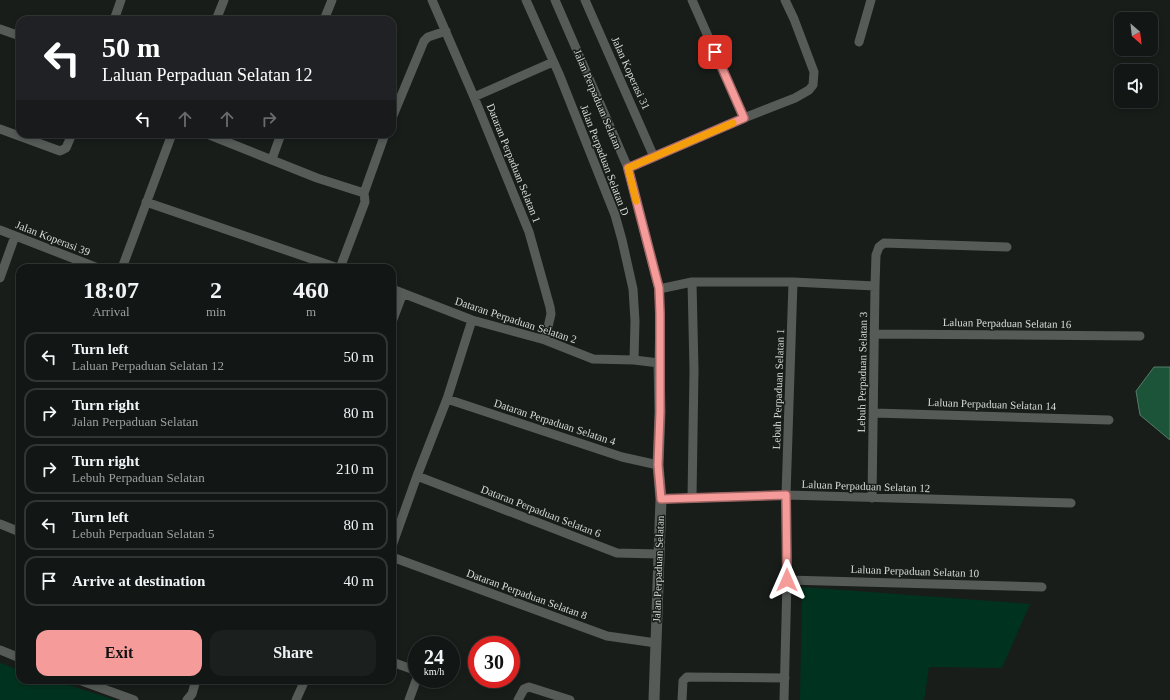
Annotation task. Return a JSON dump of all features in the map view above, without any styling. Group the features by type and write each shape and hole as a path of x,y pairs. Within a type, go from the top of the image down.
{"street":[{"path":"115,16 121,0"},
{"path":"218,16 224,0"},
{"path":"326,16 332,0"},
{"name":"Dataran Perpaduan Selatan 1","path":"432,0 474,97 529,232 550,307 551,314 545,340"},
{"name":"Jalan Perpaduan Selatan D","path":"526,0 554,62 615,215 633,289 635,321 634,360"},
{"name":"Jalan Perpaduan Selatan","path":"556,0 628,168 659,288 660,412 658,465 661,499 654,700"},
{"name":"Jalan Koperasi 31","path":"585,0 654,157"},
{"path":"692,0 744,118"},
{"path":"628,168 744,118 800,96 809,90 813,85 814,72 785,0"},
{"path":"859,42 871,0"},
{"path":"0,29 16,35"},
{"path":"396,108 424,41 428,37 446,31"},
{"path":"474,97 554,62"},
{"path":"0,129 16,135"},
{"path":"25,138 60,151 66,148 70,138"},
{"path":"123,264 170,138"},
{"path":"217,138 317,178 364,193"},
{"path":"272,159 280,138"},
{"path":"341,264 365,202 364,193 384,138"},
{"path":"146,202 321,264"},
{"name":"Jalan Koperasi 39","path":"0,230 88,264"},
{"path":"0,278 15,236"},
{"name":"Lebuh Perpaduan Selatan 3","path":"872,498 875,286 876,255 879,247 884,244 1007,248"},
{"path":"659,288 692,282 793,282 875,286"},
{"path":"692,282 694,370 692,498"},
{"name":"Lebuh Perpaduan Selatan 1","path":"784,700 787,580 786,495 793,282"},
{"name":"Dataran Perpaduan Selatan 2","path":"396,290 472,320 545,340 593,358 659,363"},
{"path":"396,311 403,293"},
{"path":"396,535 447,399 472,320"},
{"name":"Laluan Perpaduan Selatan 16","path":"874,334 1140,336"},
{"name":"Dataran Perpaduan Selatan 4","path":"447,399 622,457 658,465"},
{"name":"Laluan Perpaduan Selatan 14","path":"874,413 1108,420"},
{"name":"Dataran Perpaduan Selatan 6","path":"417,476 617,553 659,554"},
{"name":"Laluan Perpaduan Selatan 12","path":"661,499 786,495 1071,504"},
{"path":"0,524 16,530"},
{"name":"Dataran Perpaduan Selatan 8","path":"396,559 607,636 656,643"},
{"name":"Laluan Perpaduan Selatan 10","path":"787,580 1042,587"},
{"path":"0,650 16,656"},
{"path":"396,663 408,667"},
{"path":"682,700 683,681 687,677 785,678"},
{"path":"91,684 134,700"},
{"path":"187,700 192,694 195,684"},
{"path":"296,700 303,684"},
{"path":"519,698 524,689 530,686 570,700"},
{"path":"409,700 413,688"}],"shaded area":[{"path":"1154,367 1170,367 1170,440 1140,415 1136,391"},
{"path":"802,587 1030,604 1002,668 929,667 924,700 800,700"},
{"path":"0,663 16,669 16,684 65,684 115,700 0,700"}],"slow traffic":[{"path":"636,201 628,168 733,123"}],"route":[{"path":"715,52 744,118 628,168 659,288 660,412 658,465 661,499 786,495 787,580"}]}
